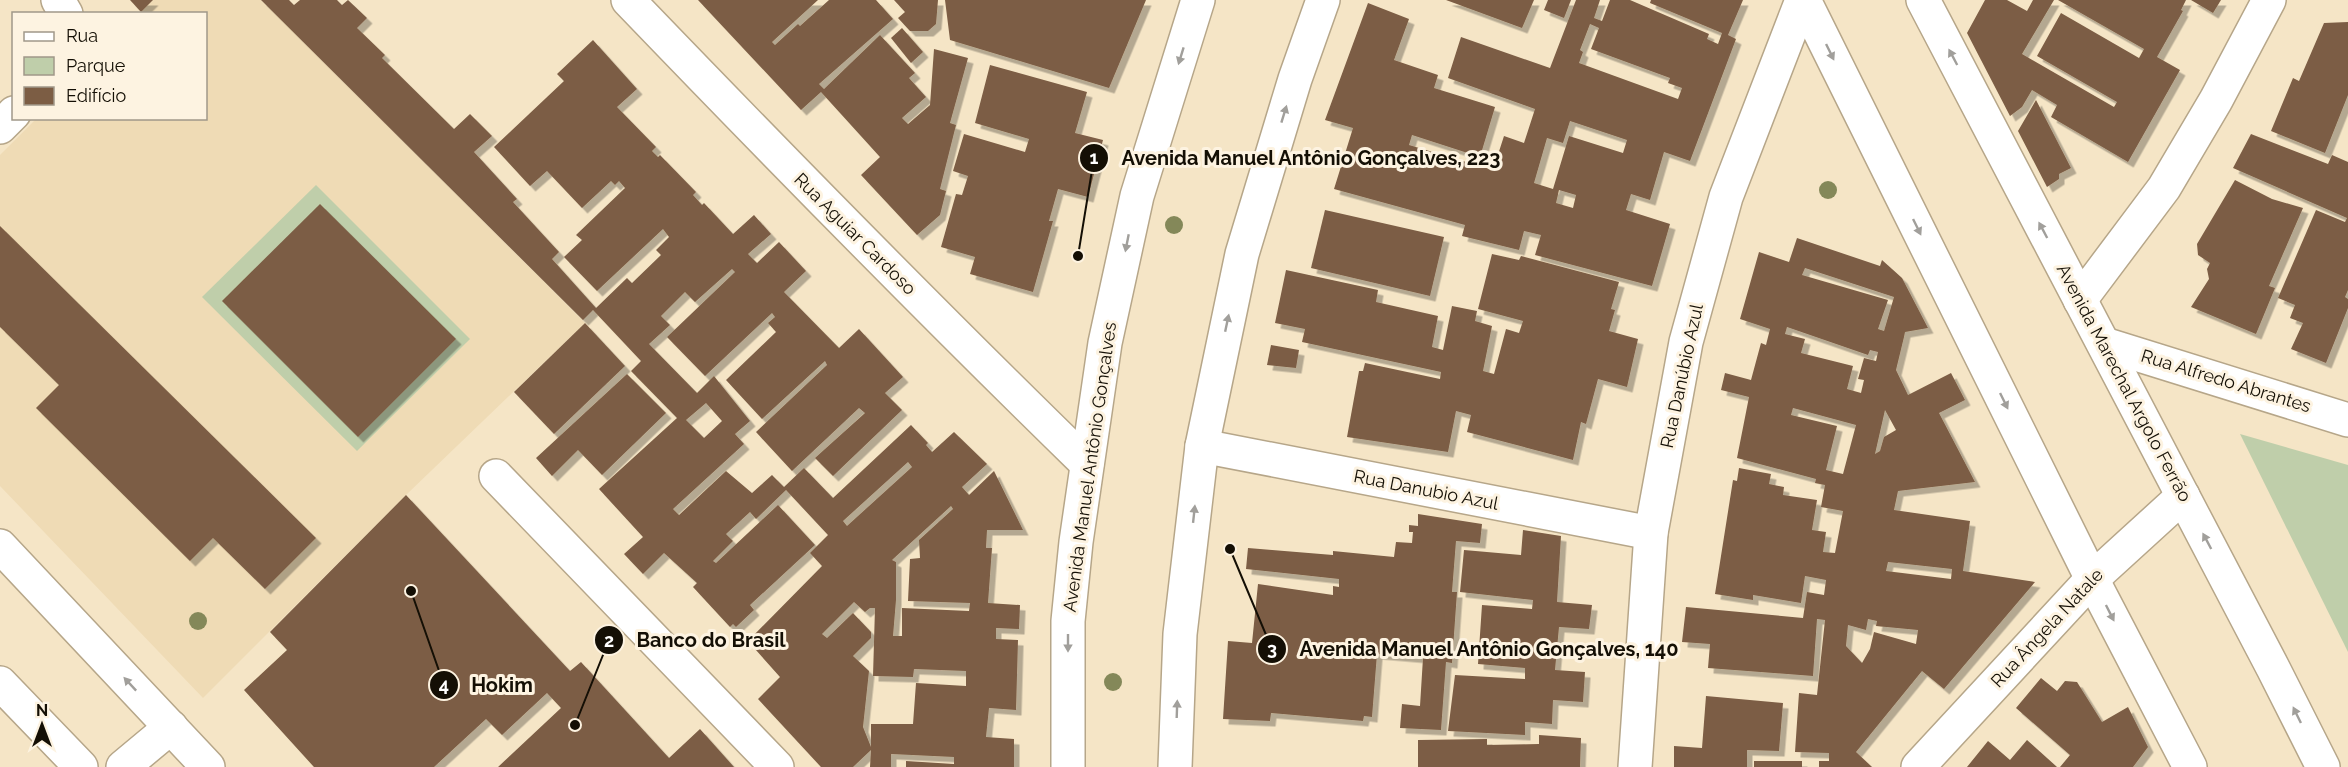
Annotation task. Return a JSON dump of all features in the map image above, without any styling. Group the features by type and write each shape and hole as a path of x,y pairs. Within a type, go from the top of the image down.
{"street":[{"name":"Rua Aguiar Cardoso","path":"628,0 876,256 1087,464"},
{"name":"Avenida Manuel Antônio Gonçalves","path":"1068,767 1068,621 1087,464 1105,343 1137,196 1198,0"},
{"path":"1176,767 1180,634 1202,446 1242,254 1294,79 1323,0"},
{"path":"1803,0 2092,579 2190,767"},
{"name":"Rua Danúbio Azul","path":"1635,767 1651,533 1686,342 1726,197 1803,0"},
{"name":"Avenida Marechal Argolo Ferrão","path":"1923,0 2323,767"},
{"path":"2080,300 2164,188 2216,100 2269,0"},
{"path":"0,127 12,115"},
{"name":"Rua Alfredo Abrantes","path":"2104,344 2348,420"},
{"name":"Rua Danubio Azul","path":"1202,446 1651,533"},
{"path":"496,476 777,767"},
{"name":"Rua Ângela Natale","path":"1918,767 2092,579 2183,496"},
{"path":"0,546 208,767"},
{"path":"0,683 81,767"},
{"path":"123,767 171,727"}],"shaded area":[{"path":"153,0 261,0 585,323 406,495 203,698 0,486 0,155 35,120 207,120 207,12 141,12"}],"green space":[{"path":"316,185 470,339 357,451 202,297"},
{"path":"2240,434 2348,465 2348,652"}],"building":[{"path":"130,0 153,0 141,12"},
{"path":"261,0 289,0 294,5 300,0 337,0 342,5 348,0 367,18 357,28 385,55 382,58 454,129 470,114 492,136 474,152 517,199 513,202 559,252 552,259 596,308 627,278 632,283 661,255 656,250 669,237 663,229 597,291 564,257 582,240 576,235 625,188 619,181 615,185 611,181 582,208 547,171 530,186 494,147 564,81 557,74 593,40 637,89 617,107 656,147 652,151 658,157 660,155 696,192 693,195 702,205 704,203 733,234 754,215 771,234 748,254 757,263 779,242 806,271 784,292 839,348 859,329 903,377 885,393 902,410 833,476 815,458 865,413 859,408 792,471 756,432 827,365 825,361 762,419 726,380 776,332 768,323 775,317 772,313 705,376 667,337 735,272 732,269 695,302 685,292 661,316 670,325 649,344 697,393 714,376 750,421 735,434 744,444 673,509 679,515 726,471 752,493 772,475 784,487 804,468 833,498 911,425 928,443 926,445 932,452 954,432 987,464 962,487 969,495 994,471 1023,530 987,530 986,548 992,548 988,603 1020,605 1019,629 996,628 996,639 1018,640 1016,710 989,708 986,737 1014,739 1014,767 906,767 906,761 954,764 954,757 891,754 891,767 870,767 871,750 853,767 821,767 758,699 780,677 748,641 822,566 810,553 828,535 786,490 756,519 750,512 726,534 733,541 713,561 716,563 778,505 815,545 750,605 754,610 736,627 733,624 730,627 693,587 697,583 664,553 643,574 624,554 643,537 599,489 677,418 631,371 641,361 593,310 583,320","holes":["706,403 722,421 704,438 686,420","908,462 912,467 847,526 843,521","951,506 953,509 919,540 920,558 910,559 908,601 970,603 969,611 902,608 902,636 893,636 896,562 892,560","854,602 865,612 870,608 875,608 873,676 913,677 914,669 966,671 966,686 916,683 913,724 871,724 871,747 863,727 869,671 853,656 871,638 871,632 853,613 827,638 822,634"]},
{"path":"698,0 818,0 772,42 775,45 829,0 876,0 893,19 819,84 824,89 880,35 915,73 909,78 926,97 902,118 908,124 930,105 934,49 968,58 950,123 956,125 940,189 946,191 940,215 917,235 861,175 880,157 821,92 801,110"},
{"path":"894,0 938,0 936,24 928,31 910,31 898,18 905,12"},
{"path":"945,0 1146,0 1109,88 950,40"},
{"path":"1446,0 1534,0 1522,28"},
{"path":"1548,0 1571,0 1564,18 1544,10"},
{"path":"1576,0 1600,0 1594,18 1602,21 1610,0 1630,0 1709,34 1707,39 1718,44 1722,33 1650,3 1651,0 1743,0 1728,35 1736,39 1690,161 1664,152 1650,200 1631,194 1626,210 1670,224 1652,286 1535,255 1541,235 1524,231 1519,250 1462,236 1465,225 1334,189 1353,128 1325,120 1368,3 1409,19 1394,60 1438,75 1434,88 1495,107 1480,157 1412,135 1409,145 1493,170 1504,136 1524,143 1535,109 1448,78 1461,37 1550,68","holes":["1590,24 1599,28 1591,49 1670,78 1668,83 1682,88 1678,99 1579,63 1583,52 1580,50","1570,121 1627,140 1623,153 1569,136 1553,189 1534,183 1547,138 1563,143","1559,190 1576,195 1573,208 1556,203"]},
{"path":"1985,0 2007,0 2027,11 2033,0 2054,0 2022,54 2114,107 2117,102 2037,56 2061,13 2139,58 2144,49 2058,0 2186,0 2181,10 2183,11 2157,57 2180,70 2128,162 2051,117 2057,105 2032,90 2022,107 2010,116 1967,33"},
{"path":"2191,0 2221,0 2213,13"},
{"path":"2348,22 2348,95 2325,153 2271,131 2293,78 2299,81 2324,23"},
{"path":"902,28 923,52 911,63 891,38"},
{"path":"990,65 1087,92 1075,133 1103,140 1088,197 1058,189 1049,221 1053,221 1033,292 970,274 975,257 941,247 956,194 962,195 968,176 953,171 964,134 1025,152 1029,139 975,123"},
{"path":"2036,100 2071,168 2059,174 2059,179 2047,187 2018,131"},
{"path":"2251,134 2328,164 2332,155 2348,162 2348,290 2345,297 2348,299 2348,308 2326,363 2291,349 2303,323 2290,318 2295,305 2278,298 2316,210 2345,222 2347,218 2233,168"},
{"path":"2235,180 2272,199 2303,208 2269,286 2275,288 2256,334 2191,307 2209,279 2207,269 2210,263 2198,255 2197,244"},
{"path":"320,204 456,339 358,437 222,301"},
{"path":"1325,210 1444,237 1430,296 1311,268"},
{"path":"0,226 316,538 265,589 213,538 190,561 36,408 59,385 0,327"},
{"path":"1797,238 1880,266 1882,260 1902,278 1928,328 1905,332 1896,370 1908,395 1951,373 1965,400 1939,413 1975,482 1898,491 1894,510 1970,521 1963,571 2035,582 1944,689 1922,671 1856,752 1872,767 1819,767 1819,761 1829,761 1829,753 1795,752 1799,693 1817,695 1825,620 1817,619 1813,676 1708,668 1710,644 1682,642 1686,607 1803,618 1807,592 1824,595 1826,580 1805,576 1801,603 1753,595 1753,600 1715,594 1733,480 1737,481 1739,468 1771,474 1769,484 1784,487 1783,495 1817,500 1812,530 1826,532 1823,552 1835,553 1843,511 1821,507 1825,485 1815,483 1816,479 1737,458 1749,397 1721,390 1725,373 1751,380 1761,343 1766,345 1770,329 1740,319 1759,252 1789,262","holes":["1805,268 1894,297 1884,331 1878,329 1888,300 1802,275","1787,327 1868,355 1870,350 1878,352 1876,361 1864,358 1858,379 1864,380 1861,393 1847,389 1853,366 1801,353 1805,339 1785,334","1793,408 1856,425 1843,474 1826,470 1837,426 1791,415","1885,410 1896,430 1884,437 1880,451 1875,454","1888,562 1952,569 1951,579 1886,571","1868,619 1877,621 1876,626 1918,630 1916,644 1874,632 1870,649 1862,663 1846,646 1848,625 1866,630"]},
{"path":"1492,254 1519,260 1521,256 1619,282 1611,309 1615,310 1609,331 1638,339 1627,387 1598,379 1586,424 1581,422 1573,460 1467,432 1471,415 1456,411 1448,452 1347,437 1359,371 1363,371 1365,363 1440,379 1441,372 1302,342 1305,329 1275,323 1286,270 1378,290 1376,302 1438,316 1432,347 1443,350 1452,306 1477,311 1475,321 1492,326 1483,371 1494,374 1506,329 1519,333 1523,321 1478,309"},
{"path":"585,323 625,366 554,434 514,392"},
{"path":"1271,345 1299,350 1296,368 1267,365"},
{"path":"627,374 666,413 602,475 578,450 552,476 536,458"},
{"path":"406,495 570,671 581,662 669,758 700,729 734,767 498,767 561,708 547,693 502,735 486,719 434,767 314,767 244,690 287,650 270,632"},
{"path":"1418,514 1482,524 1480,543 1456,541 1452,592 1457,592 1452,663 1446,662 1441,730 1400,728 1402,704 1420,706 1423,658 1377,654 1372,717 1364,716 1363,721 1271,713 1270,721 1223,719 1228,641 1252,643 1258,584 1333,595 1333,586 1339,587 1339,579 1246,569 1248,548 1333,555 1333,551 1394,557 1396,542 1412,543 1413,532 1409,532 1409,525 1418,526"},
{"path":"1523,530 1561,536 1557,602 1592,605 1589,629 1559,627 1555,670 1585,672 1583,702 1553,700 1552,724 1525,722 1525,735 1448,731 1455,675 1525,679 1525,668 1478,664 1482,605 1532,609 1533,600 1460,592 1464,550 1521,555"},
{"path":"2041,678 2057,691 2065,681 2077,682 2102,722 2128,707 2148,747 2133,767 2060,767 2070,755 2016,708"},
{"path":"1706,696 1783,703 1779,751 1747,750 1747,767 1674,767 1674,746 1702,748"},
{"path":"1539,735 1581,738 1580,767 1418,767 1418,740 1487,739 1487,745 1539,744"},
{"path":"2027,740 2057,767 1967,767 1988,741 2010,760"},
{"path":"1754,761 1802,761 1802,767 1754,767"}],"place":[{"name":"Avenida Manuel Antônio Gonçalves, 223","path":"1078,256"},
{"name":"Avenida Manuel Antônio Gonçalves, 140","path":"1230,549"},
{"name":"Hokim","path":"411,591"},
{"name":"Banco do Brasil","path":"575,725"}]}
